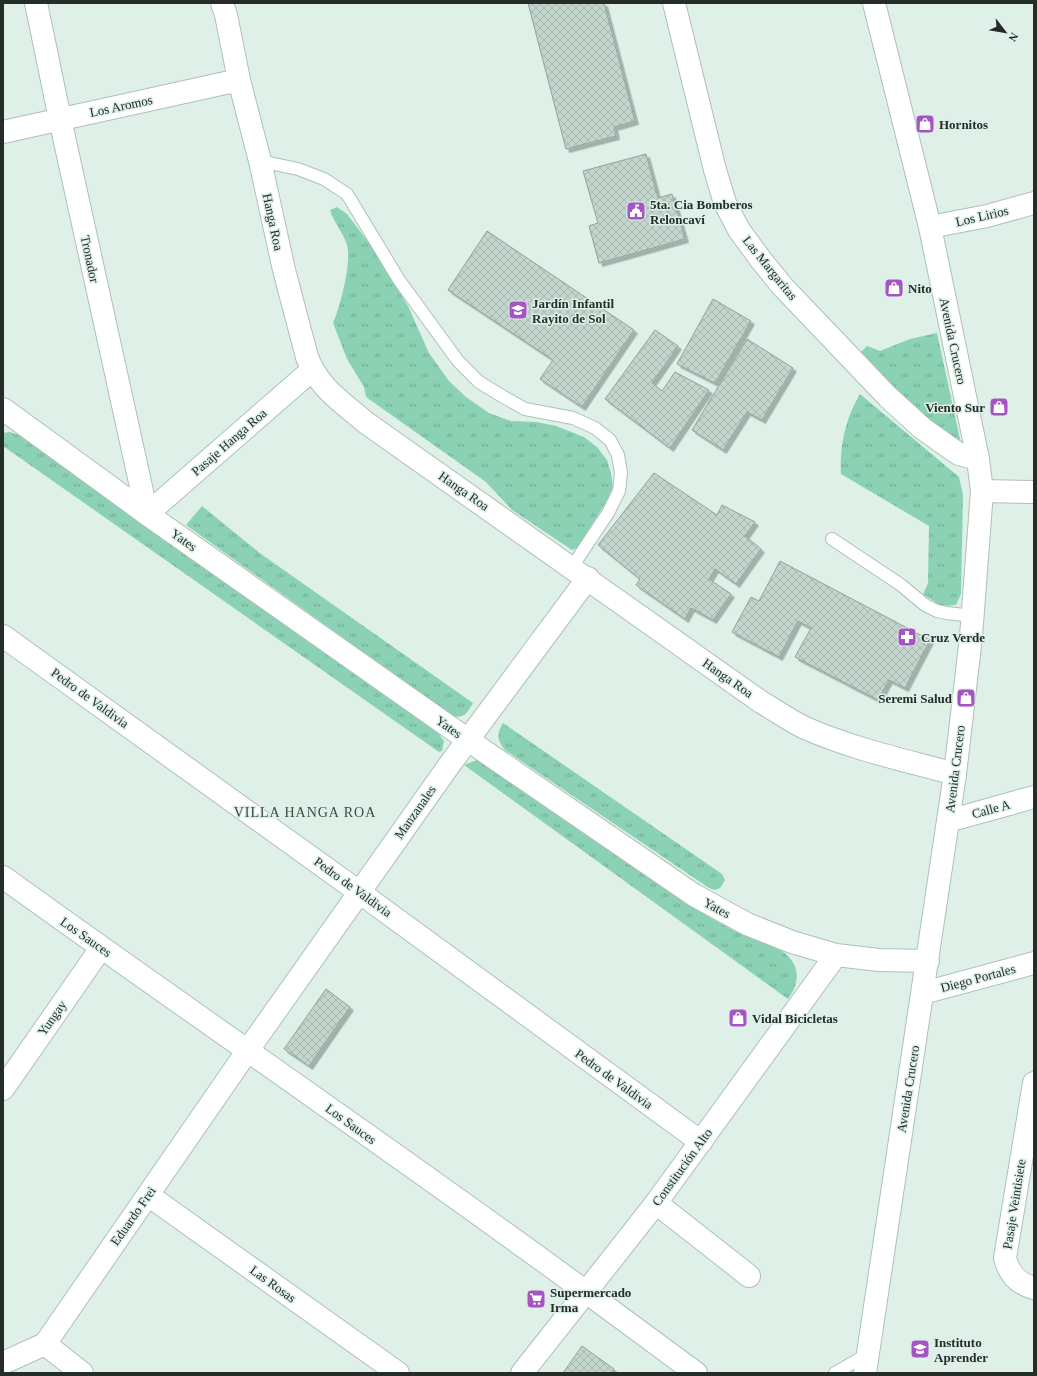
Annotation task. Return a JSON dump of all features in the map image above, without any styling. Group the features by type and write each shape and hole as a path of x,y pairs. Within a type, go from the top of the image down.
{"street":[{"name":"Tronador","path":"36,3 147,514"},
{"name":"Hanga Roa","path":"222,3 226,15 239,80 260,161 284,270 307,357 312,370 333,395 365,422 761,702 802,726 854,747 955,774"},
{"name":"Las Margaritas","path":"674,3 715,170 726,203 739,230 783,287 888,397 922,428 950,448 959,454 978,459"},
{"name":"Avenida Crucero","path":"866,1363 928,961 955,774 972,616 982,491 978,459 930,227 874,3"},
{"name":"Los Aromos","path":"3,132 239,80"},
{"name":"Los Lirios","path":"930,227 987,216 1034,203"},
{"name":"Pasaje Hanga Roa","path":"147,514 312,370"},
{"name":"Yates","path":"4,412 468,740 694,895 748,924 792,942 836,955 879,960 928,961"},
{"path":"982,491 1034,492"},
{"name":"Manzanales","path":"248,1050 468,740 580,573"},
{"name":"Pedro de Valdivia","path":"3,636 359,892 701,1142"},
{"name":"Calle A","path":"948,820 1034,798"},
{"name":"Los Sauces","path":"3,877 101,948 248,1050 586,1292 696,1373"},
{"name":"Yungay","path":"4,1087 101,948"},
{"name":"Constitución Alto","path":"522,1373 656,1203 836,955"},
{"name":"Diego Portales","path":"923,993 1033,969"},
{"name":"Eduardo Frei","path":"3,1364 45,1344 248,1050"},
{"name":"Pasaje Veintisiete","path":"1034,1083 1005,1258 1007,1266 1016,1280 1024,1285 1034,1288"},
{"name":"Las Rosas","path":"148,1195 398,1373"},
{"path":"656,1203 749,1276"},
{"path":"45,1344 82,1373"}],"lane":[{"path":"260,161 298,169 324,179 347,194 399,280 458,361 479,382 525,409 573,418 595,428 610,440 618,455 621,473 619,491 580,573"},
{"path":"832,539 901,585 925,605 937,611 972,616"},
{"path":"835,1373 866,1363"}],"green space":[{"path":"337,207 347,214 369,243 408,306 429,353 449,381 466,397 489,413 511,421 537,422 556,426 584,437 597,447 607,460 613,487 608,499 577,548 572,550 512,510 486,482 366,397 364,387 347,359 333,323 342,296 348,262 347,245 330,210"},
{"path":"937,333 962,448 857,356 867,346 880,351 910,339"},
{"path":"860,394 959,477 963,495 961,594 956,605 941,606 923,594 928,583 929,526 841,474 841,453 844,432 851,412"},
{"path":"10,432 19,435 316,647 436,730 444,741 442,751 439,752 3,446 3,433"},
{"path":"202,506 261,554 473,703 467,712 460,717 452,716 186,525"},
{"path":"503,723 722,874 725,880 720,888 715,890 709,888 505,750 498,737 499,730"},
{"path":"477,760 483,762 711,918 735,931 782,951 792,961 797,973 795,986 788,999 464,765"}],"building":[{"path":"528,3 604,3 635,121 614,127 616,136 566,149"},
{"name":"5ta. Cia Bomberos Reloncaví","path":"646,154 658,198 672,194 685,239 599,263 589,226 598,223 583,171"},
{"path":"487,231 634,330 582,407 540,379 553,360 448,290"},
{"path":"713,299 751,321 715,383 677,364"},
{"path":"655,330 678,346 652,383 662,391 675,372 709,390 670,448 605,399"},
{"path":"747,339 793,368 762,420 747,412 723,450 692,430"},
{"path":"654,473 717,515 722,505 755,522 745,536 761,549 736,584 715,569 709,579 731,594 713,620 691,608 685,619 636,585 640,579 598,545"},
{"path":"780,561 930,640 905,688 889,680 878,700 795,657 811,628 798,621 779,657 732,632 751,597 759,601"},
{"path":"326,989 350,1007 309,1066 284,1049"},
{"path":"582,1346 614,1369 611,1373 563,1373"}],"place":[{"name":"Hornitos","path":"925,124"},
{"name":"5ta. Cia Bomberos Reloncaví","path":"636,211"},
{"name":"Nito","path":"894,288"},
{"name":"Jardín Infantil Rayito de Sol","path":"518,310"},
{"name":"Viento Sur","path":"999,407"},
{"name":"Cruz Verde","path":"907,637"},
{"name":"Seremi Salud","path":"966,698"},
{"name":"Vidal Bicicletas","path":"738,1018"},
{"name":"Supermercado Irma","path":"536,1299"},
{"name":"Instituto Aprender","path":"920,1349"}],"district":[{"name":"VILLA HANGA ROA","path":"305,812"}]}
